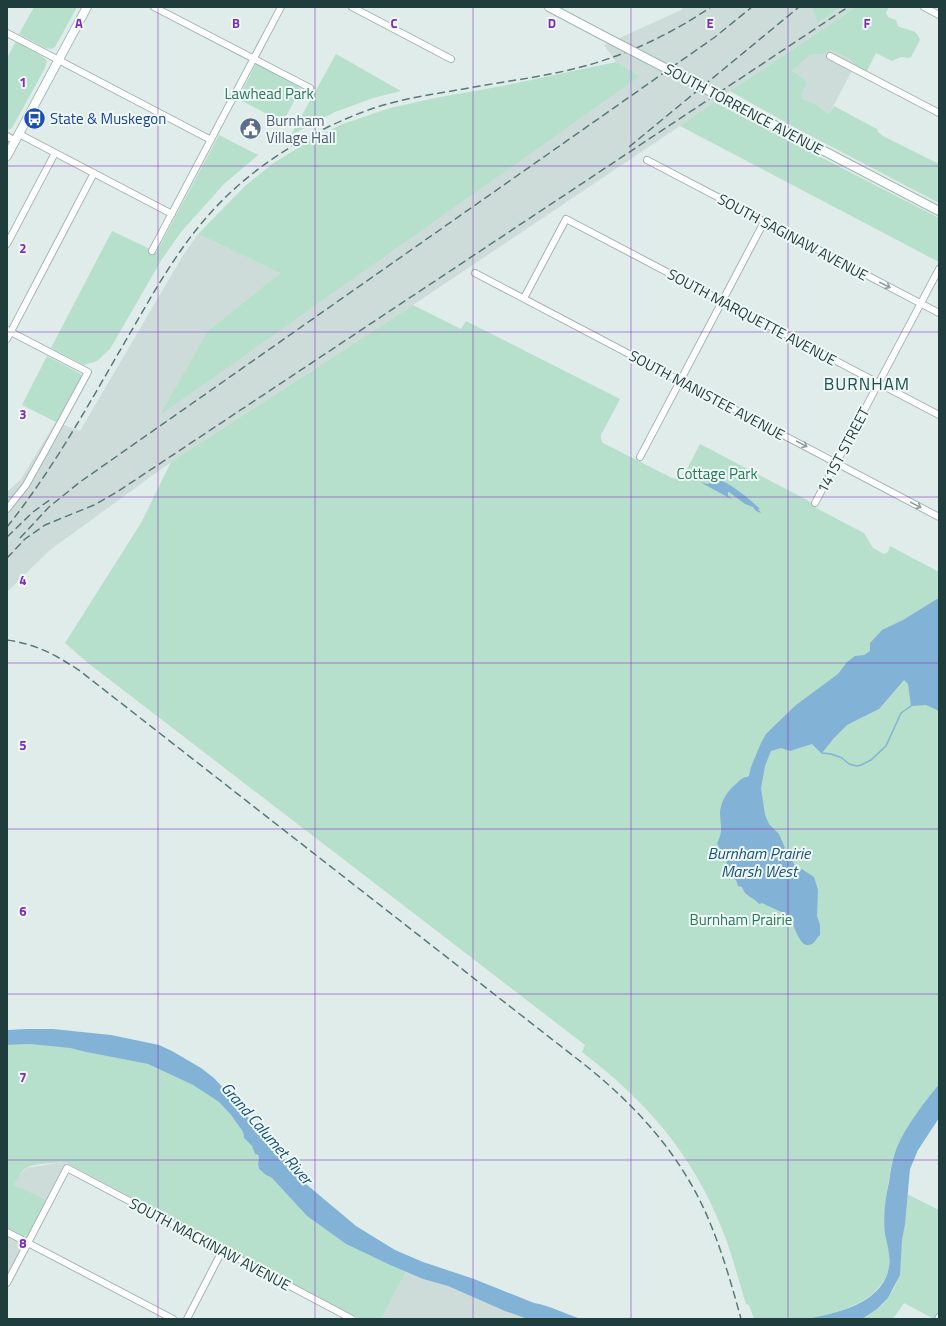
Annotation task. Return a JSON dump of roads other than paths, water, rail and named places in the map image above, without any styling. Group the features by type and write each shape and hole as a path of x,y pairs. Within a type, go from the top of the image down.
{"main road":[{"path":"7,156 87,7"},
{"name":"SOUTH TORRENCE AVENUE","path":"549,7 939,211"}],"street":[{"path":"154,7 310,88"},
{"path":"152,252 281,7"},
{"path":"352,7 451,59"},
{"path":"924,7 939,15"},
{"path":"7,33 211,140"},
{"path":"830,56 939,113"},
{"path":"7,136 17,137 55,153 172,214"},
{"path":"7,244 55,153"},
{"name":"SOUTH SAGINAW AVENUE","path":"647,160 939,313"},
{"path":"7,339 9,331 94,174"},
{"name":"SOUTH MARQUETTE AVENUE","path":"524,298 566,219 939,415"},
{"path":"640,457 764,222"},
{"name":"141ST STREET","path":"815,503 939,269"},
{"name":"SOUTH MANISTEE AVENUE","path":"476,273 939,517"},
{"path":"7,510 26,485 88,372 9,331"},
{"name":"SOUTH MACKINAW AVENUE","path":"28,1243 67,1168 352,1319"},
{"path":"7,1232 173,1319"},
{"path":"7,1283 28,1243"},
{"path":"187,1319 222,1251"}],"water":[{"path":"715,479 726,483 739,491 760,509 758,509 761,513 756,511 753,507 745,504 729,492 728,496 733,500 700,482 708,484"},
{"name":"Burnham Prairie Marsh West","path":"939,599 939,711 926,705 911,706 908,684 904,680 879,709 847,725 822,753 812,744 790,751 781,748 771,751 765,766 761,788 765,815 769,824 779,834 788,855 794,864 814,877 818,890 817,916 820,925 820,935 813,943 806,945 800,940 791,921 785,914 762,903 759,904 747,895 742,887 738,886 736,880 729,875 730,867 727,865 726,853 720,850 717,843 721,831 720,812 722,804 728,792 742,779 749,776 751,767 766,734 796,705 838,674 847,662 855,656 864,655 870,651 870,643 882,630 903,620"},
{"path":"53,1029 111,1035 159,1045 172,1051 201,1068 214,1078 238,1104 300,1179 356,1226 395,1250 423,1262 474,1279 534,1303 581,1319 528,1319 505,1311 448,1286 423,1279 346,1244 307,1216 272,1178 259,1169 258,1155 255,1154 252,1146 244,1138 243,1132 231,1115 219,1102 193,1085 148,1064 70,1048 29,1044 7,1045 7,1030"},
{"path":"939,1084 939,1118 918,1150 910,1169 902,1240 900,1275 888,1298 877,1309 862,1319 807,1319 845,1309 869,1298 885,1279 890,1259 884,1221 886,1195 894,1156 908,1126"}],"waterway":[{"path":"815,746 822,753 831,754 842,758 849,764 857,766 861,765 871,760 886,746 901,713 911,706"}],"railway":[{"path":"7,527 57,457 158,285 190,237 215,208 249,176 287,149 307,137 349,117 384,105 411,98 544,75 598,62 648,43 696,17 711,7"},
{"path":"20,538 49,507 80,482 715,37 752,7"},
{"path":"629,147 799,7"},
{"path":"7,558 25,539 45,525 94,505 117,492 848,7"},
{"path":"7,537 33,512 51,499"},
{"path":"7,640 37,647 63,660 80,671 585,1065 621,1096 638,1113 668,1148 693,1188 704,1209 720,1249 741,1319"}],"place":[{"name":"State & Muskegon","path":"34,118"},
{"name":"Burnham Village Hall","path":"250,129"}],"district":[{"name":"BURNHAM","path":"867,384"}],"park label":[{"name":"Lawhead Park","path":"269,93"},
{"name":"Cottage Park","path":"717,473"},
{"name":"Burnham Prairie","path":"741,919"}],"water label":[{"name":"Grand Calumet River","path":"267,1133"}]}
